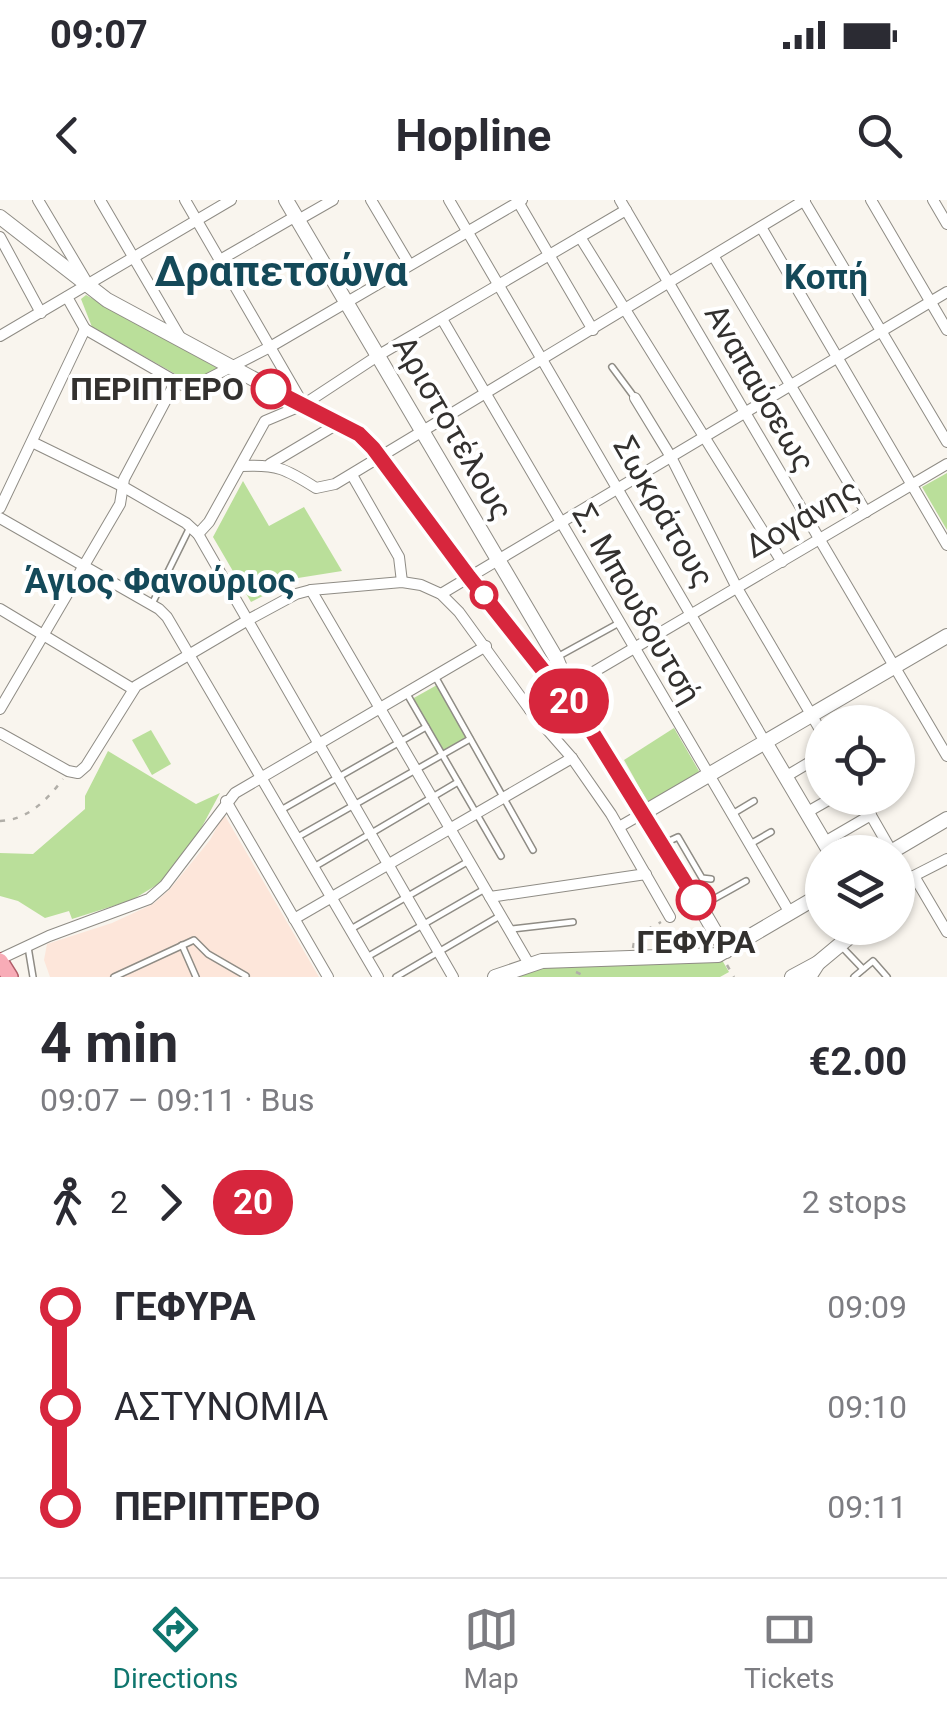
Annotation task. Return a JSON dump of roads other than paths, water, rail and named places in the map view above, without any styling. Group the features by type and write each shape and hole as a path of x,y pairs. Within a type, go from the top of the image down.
{"main road":[{"path":"0,960 10,977"}],"street":[{"path":"38,200 88,284"},
{"path":"100,200 182,341"},
{"path":"185,200 303,405"},
{"path":"0,336 231,200"},
{"name":"Αριστοτέλους","path":"286,200 556,658 565,689"},
{"path":"220,260 333,200"},
{"path":"371,200 409,264"},
{"name":"Σωκράτους","path":"449,200 822,835"},
{"path":"241,466 270,464 290,471 316,488 331,486 805,200 947,442"},
{"path":"871,200 947,330"},
{"path":"933,200 947,224"},
{"path":"67,297 84,330 182,385 198,384 270,347 519,201 594,330"},
{"path":"194,530 208,524 265,422 303,405 379,355 580,237 624,205"},
{"name":"Αναπαύσεως","path":"624,205 947,756"},
{"path":"0,216 107,300 363,437 469,577 565,689 664,844 726,951"},
{"path":"760,228 947,546"},
{"path":"0,237 41,312"},
{"path":"580,237 782,562"},
{"path":"714,257 866,512"},
{"path":"441,594 947,292"},
{"name":"Σ. Μπουδουτσή","path":"442,319 790,913"},
{"path":"0,508 84,330"},
{"path":"0,709 120,502 122,486 176,380"},
{"path":"635,398 671,457 737,588 806,705"},
{"path":"270,464 339,423"},
{"path":"32,442 122,486 194,530 453,977"},
{"name":"Δογάνης","path":"530,710 947,464"},
{"path":"352,474 399,557 402,582"},
{"path":"0,518 167,617 378,977"},
{"path":"0,733 68,771 80,772 133,689 248,620 311,590 402,582 421,585 441,594 572,758 619,828 670,916"},
{"path":"311,590 527,961"},
{"path":"0,610 133,689"},
{"path":"829,705 947,636"},
{"path":"0,960 27,944 150,899 197,845 226,801 486,646"},
{"path":"619,828 805,719"},
{"path":"294,919 572,758"},
{"path":"790,774 805,765"},
{"path":"226,801 328,977"},
{"path":"844,835 871,815 882,835"},
{"path":"915,838 947,819"},
{"path":"915,876 947,860"},
{"path":"488,893 646,874"},
{"path":"915,878 947,932"},
{"path":"480,977 527,961 714,956 805,904"},
{"path":"792,977 841,945"},
{"path":"494,977 527,961"},
{"path":"809,977 818,963"},
{"path":"818,963 827,977"}],"lane":[{"path":"612,367 635,398"},
{"path":"152,605 194,530"},
{"path":"556,658 620,622"},
{"path":"436,678 534,850"},
{"path":"406,694 501,856"},
{"path":"280,810 426,727"},
{"path":"296,838 470,739"},
{"path":"314,868 458,782"},
{"path":"732,814 754,801"},
{"path":"750,845 771,832"},
{"path":"664,844 678,837 702,878 711,879"},
{"path":"350,930 469,861"},
{"path":"700,906 746,881"},
{"path":"366,958 423,924 488,893"},
{"path":"396,977 501,916"},
{"path":"509,929 573,922"},
{"path":"114,977 194,940 208,954 246,976"},
{"path":"27,944 34,977"},
{"path":"182,945 196,977"},
{"path":"841,945 863,970"},
{"path":"854,977 873,961 887,977"}],"place":[{"name":"ΠΕΡΙΠΤΕΡΟ","path":"271,389"},
{"name":"ΓΕΦΥΡΑ","path":"696,900"}],"district":[{"name":"Δραπετσώνα","path":"281,271"},
{"name":"Κοπή","path":"826,277"},
{"name":"Άγιος Φανούριος","path":"160,581"}]}
